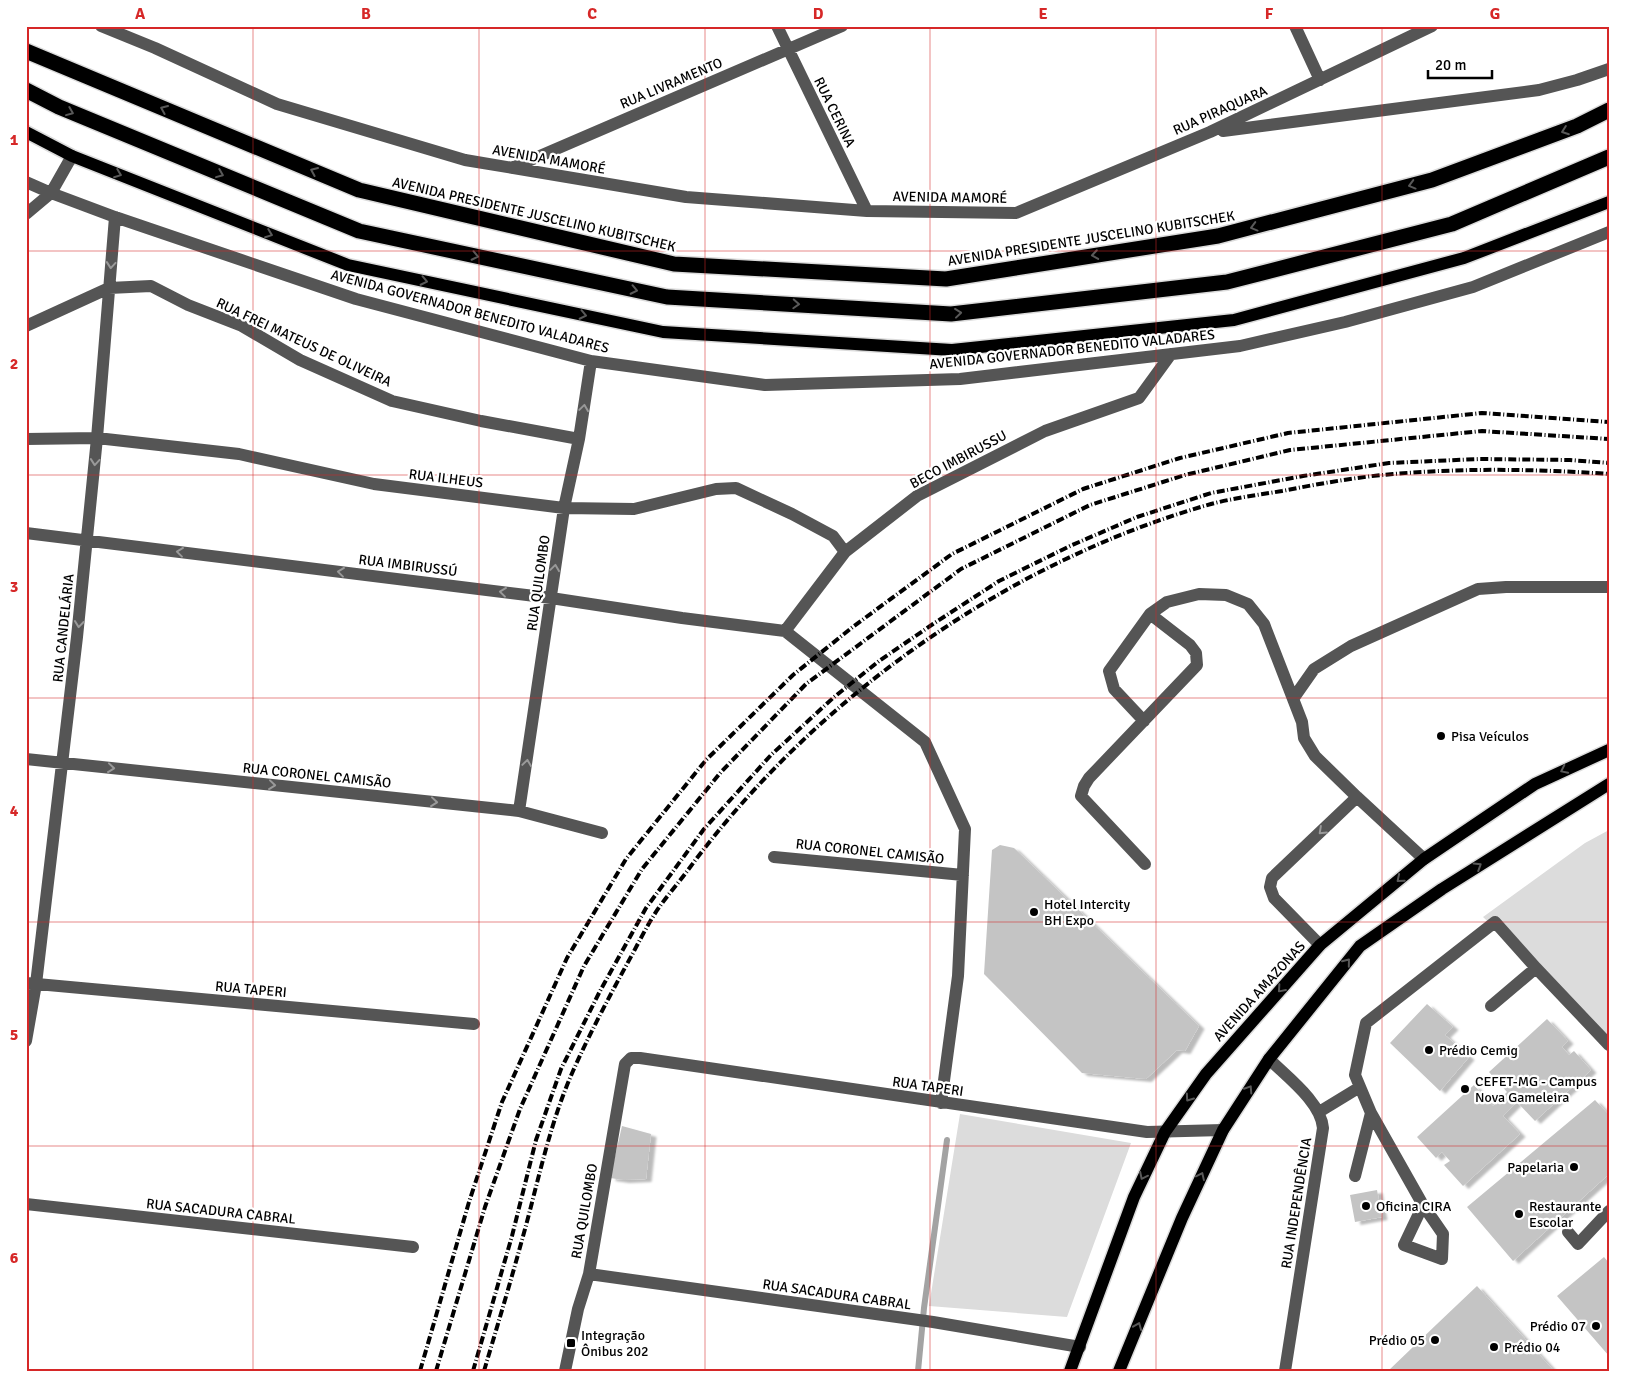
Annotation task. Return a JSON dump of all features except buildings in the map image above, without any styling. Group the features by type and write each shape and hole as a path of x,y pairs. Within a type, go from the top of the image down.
{"highway":[{"name":"AVENIDA PRESIDENTE JUSCELINO KUBITSCHEK","path":"26,51 359,190 674,264 946,279 1228,234 1432,180 1577,126 1609,110"},
{"path":"26,90 59,107 359,232 667,297 950,314 1227,282 1452,224 1609,158"}],"main road":[{"path":"26,132 72,156 348,265 663,332 952,350 1234,320 1464,258 1609,202"},
{"name":"AVENIDA AMAZONAS","path":"1070,1371 1134,1197 1165,1132 1206,1074 1320,945 1424,859 1535,784 1609,750"},
{"path":"1119,1371 1182,1218 1223,1130 1269,1059 1360,946 1442,889 1609,784"}],"street":[{"name":"AVENIDA MAMORÉ","path":"101,26 155,48 277,104 466,160 686,197 867,211 1016,213"},
{"name":"RUA CERINA","path":"777,26 867,211"},
{"name":"RUA LIVRAMENTO","path":"512,168 842,26"},
{"path":"1295,26 1320,80"},
{"name":"RUA PIRAQUARA","path":"1016,213 1210,132 1432,26"},
{"path":"1210,132 1539,90 1577,80 1609,68"},
{"path":"26,214 51,194 72,156"},
{"name":"AVENIDA GOVERNADOR BENEDITO VALADARES","path":"26,182 51,194 115,217 356,299 591,360 766,385 960,379 1240,346 1345,322 1473,287 1609,232"},
{"name":"RUA CANDELÁRIA","path":"26,1041 31,984 62,763 87,541 115,217"},
{"name":"RUA FREI MATEUS DE OLIVEIRA","path":"26,326 109,288 151,286 188,305 242,326 300,360 392,401 481,421 579,438"},
{"name":"BECO IMBIRUSSU","path":"785,631 845,552 917,496 1045,431 1139,398 1171,354"},
{"name":"RUA QUILOMBO","path":"520,811 564,508 579,438 591,360"},
{"name":"RUA ILHEUS","path":"26,439 97,438 239,454 374,484 564,508 634,509 716,489 736,488 792,514 833,536 845,552"},
{"name":"RUA IMBIRUSSÚ","path":"26,533 551,598 682,618 785,631"},
{"path":"1293,699 1314,669 1351,646 1478,589 1506,587 1609,587"},
{"path":"1144,721 1114,690 1109,671 1150,614 1167,602 1200,594 1226,594 1248,604 1264,624 1302,722 1304,738 1315,756 1424,859"},
{"path":"1145,864 1081,796 1089,778 1197,665 1196,653 1190,645 1150,614"},
{"path":"785,631 925,742 965,829 958,976 941,1103"},
{"name":"RUA CORONEL CAMISÃO","path":"26,759 520,811 602,833"},
{"path":"1320,945 1274,898 1270,887 1272,878 1357,797"},
{"name":"RUA CORONEL CAMISÃO","path":"774,857 963,875"},
{"path":"1423,1205 1371,1113 1355,1075 1366,1023 1495,922 1609,1045"},
{"path":"1491,1006 1536,968"},
{"name":"RUA TAPERI","path":"31,984 474,1024"},
{"name":"RUA QUILOMBO","path":"565,1371 578,1309 589,1274 625,1064 631,1058"},
{"name":"RUA TAPERI","path":"631,1058 1140,1132 1223,1130"},
{"path":"1269,1059 1307,1097 1319,1112 1360,1087"},
{"name":"RUA INDEPENDÊNCIA","path":"1285,1371 1323,1128 1319,1112"},
{"path":"1355,1176 1371,1113"},
{"name":"RUA SACADURA CABRAL","path":"26,1204 412,1247"},
{"path":"1568,1232 1578,1244 1609,1211"},
{"name":"RUA SACADURA CABRAL","path":"589,1274 933,1322 1080,1347"}],"shaded area":[{"path":"1609,830 1609,1045 1536,968 1483,917 1585,843"},
{"path":"960,1114 1131,1143 1067,1317 929,1306"}],"waterway":[{"path":"918,1371 924,1308 947,1140"}],"railway":[{"path":"420,1371 469,1202 502,1102 567,958 626,859 706,760 793,675 854,626 952,554 1083,489 1180,458 1288,433 1482,413 1609,422"},
{"path":"436,1371 485,1207 520,1109 584,966 642,869 721,772 806,684 961,569 1090,505 1185,475 1290,450 1482,431 1609,439"},
{"path":"473,1371 512,1236 536,1140 561,1069 600,991 646,908 704,829 771,755 833,698 879,661 999,581 1070,546 1137,517 1211,493 1389,463 1480,459 1570,460 1609,463"},
{"path":"484,1371 557,1112 573,1071 592,1031 643,933 662,903 738,808 794,749 855,694 920,645 989,600 1061,562 1135,529 1211,504 1337,481 1393,474 1501,470 1609,474"}],"place":[{"name":"Pisa Veículos","path":"1441,736"},
{"name":"Hotel Intercity BH Expo","path":"1034,912"},
{"name":"Prédio Cemig","path":"1429,1050"},
{"name":"CEFET-MG - Campus Nova Gameleira","path":"1465,1089"},
{"name":"Papelaria","path":"1574,1167"},
{"name":"Oficina CIRA","path":"1366,1206"},
{"name":"Restaurante Escolar","path":"1519,1214"},
{"name":"Prédio 07","path":"1596,1326"},
{"name":"Prédio 05","path":"1435,1340"},
{"name":"Integração Ônibus 202","path":"571,1343"},
{"name":"Prédio 04","path":"1494,1347"}]}
